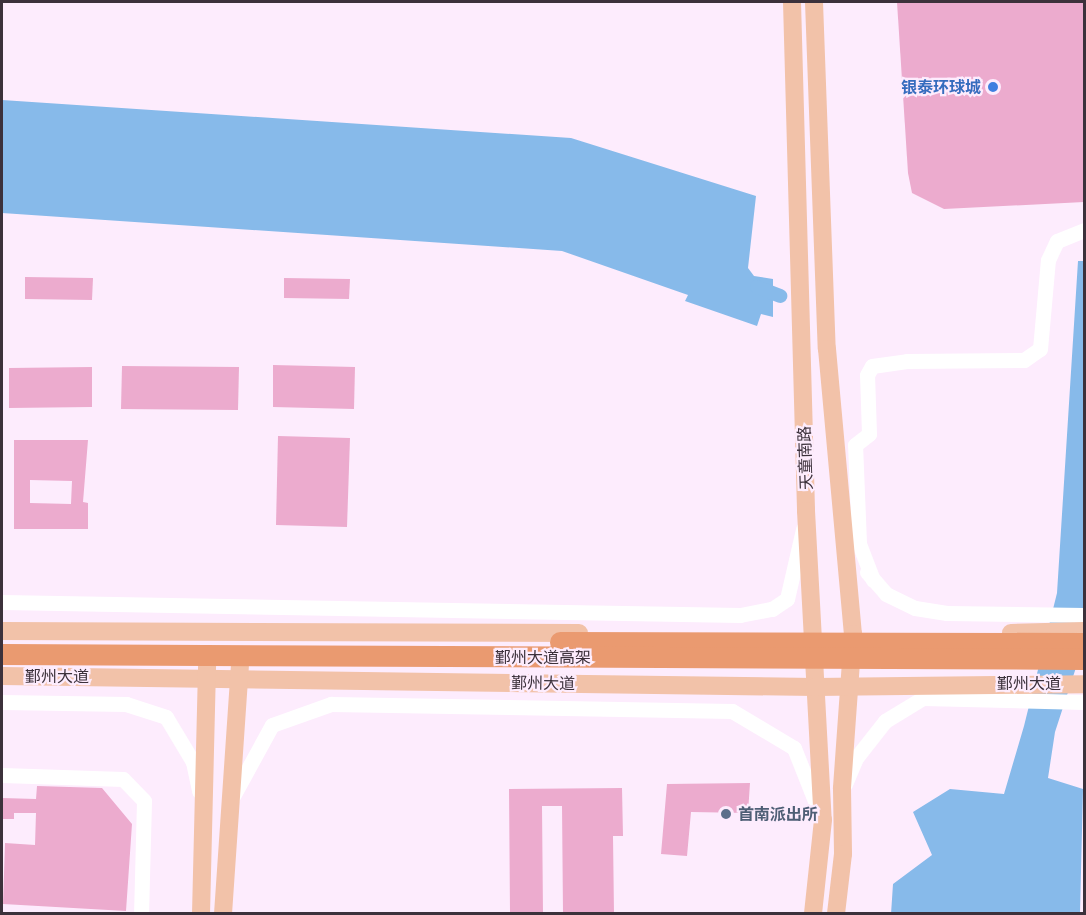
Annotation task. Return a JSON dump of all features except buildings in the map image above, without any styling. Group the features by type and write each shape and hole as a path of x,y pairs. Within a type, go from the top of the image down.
{"highway":[{"name":"鄞州大道高架","path":"2,641 1084,643"},
{"name":"鄞州大道高架","path":"2,654 1084,659"}],"main road":[{"name":"天童南路","path":"792,2 801,239 806,511 823,820 813,914"},
{"path":"814,2 827,349 853,634 842,789 843,854 836,914"},
{"path":"2,631 813,634 1084,632"},
{"path":"201,914 208,633"},
{"path":"223,914 242,633"},
{"name":"鄞州大道","path":"2,676 815,687 1022,682 1082,693"}],"street":[{"path":"873,580 859,543 855,445 869,434 867,375 872,366 907,361 1024,360 1040,349 1048,260 1057,241 1084,230"},
{"path":"842,510 844,537 873,580 886,594 915,608 947,613 1084,615"},
{"path":"2,602 740,615 772,609 787,599 806,511"},
{"path":"842,789 856,758 885,721 923,698 1022,702 1082,693"},
{"name":"鄞州大道","path":"2,702 126,704 166,717 193,762 204,814"},
{"path":"231,800 272,725 332,704 732,711 794,748 823,820"},
{"path":"2,775 123,779 144,801 141,914"}],"water":[{"path":"2,100 571,138 756,196 748,268 754,276 773,279 773,317 761,314 757,326 685,301 688,295 562,251 2,213"},
{"path":"1078,261 1084,261 1084,643 1055,732 1048,778 1083,789 1080,913 891,914 893,884 932,855 913,812 950,789 1004,794 1024,726 1057,593"}],"waterway":[{"path":"757,287 780,296"}],"place":[{"name":"银泰环球城","path":"993,87"},
{"name":"首南派出所","path":"726,814"}]}
